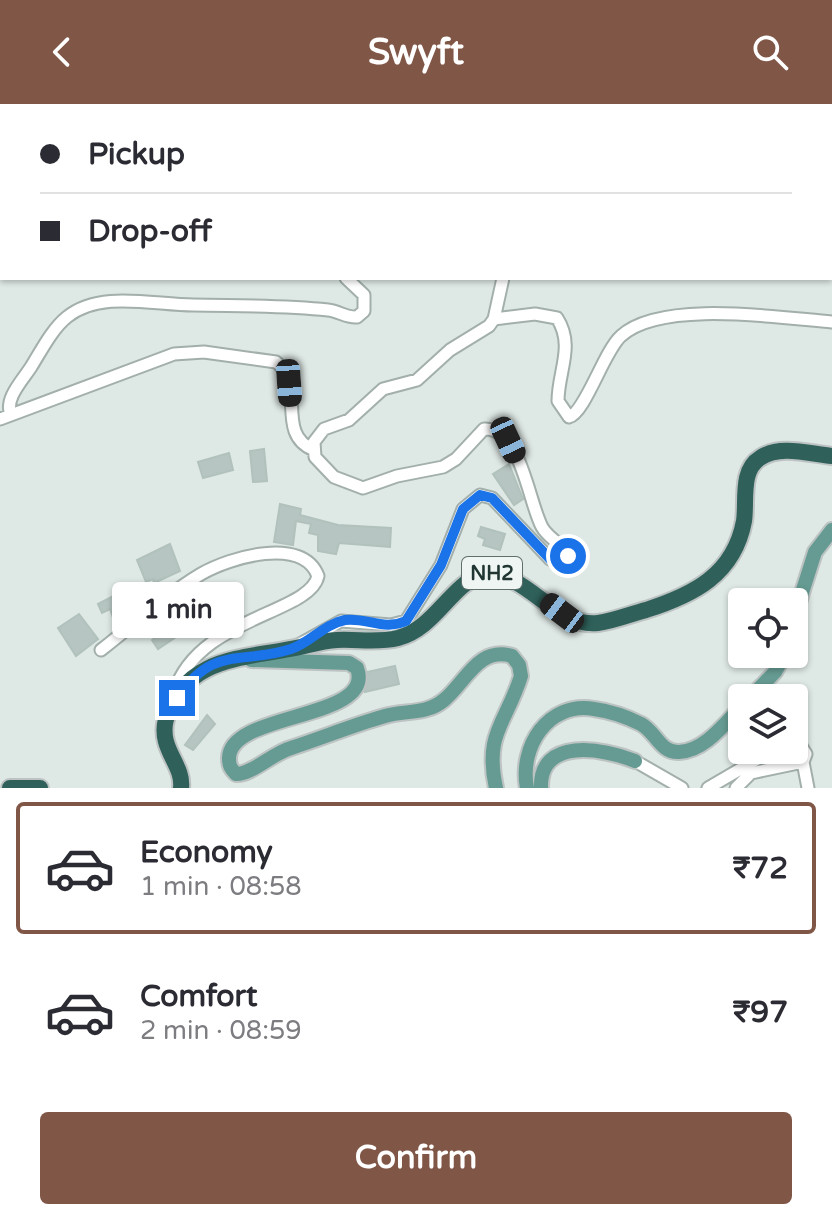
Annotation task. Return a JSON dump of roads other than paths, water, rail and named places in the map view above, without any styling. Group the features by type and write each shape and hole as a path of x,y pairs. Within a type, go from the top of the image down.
{"highway":[{"name":"NH2","path":"170,710 195,677 229,658 333,641 398,638 426,623 457,589 483,573 511,578 562,613 585,623 608,621 666,604 705,586 725,565 744,520 749,469 759,458 789,451 832,456"},
{"path":"170,710 165,739 182,781 181,788"},
{"path":"10,788 40,788"}],"main road":[{"path":"804,588 815,552 832,530"},
{"path":"229,658 292,663 339,661 357,668 359,675 353,692 343,698 246,734 230,752 229,762 236,774 243,775 283,750 389,715 431,708 488,655 512,656 519,665 521,676 492,742 490,754 496,788"},
{"path":"763,684 777,668"},
{"path":"527,788 525,757 545,725 559,713 578,707 618,715 643,725 666,750 677,752 701,746 728,720"},
{"path":"541,788 544,766 565,752 589,749 635,761"}],"street":[{"path":"5,417 10,400 27,372 65,318 79,310 99,304 129,302 219,306 250,303 333,311 357,317 364,311 364,295 348,280"},
{"path":"494,319 503,280"},
{"path":"314,450 318,434 324,429 349,420 383,389 417,380 494,319 535,314 557,318 567,353 558,401 569,417 580,408 617,340 643,324 669,318 738,315 797,316 832,322"},
{"path":"5,417 174,354 204,352 276,362 282,366 288,375 293,430 303,446 314,450 325,470 363,488 397,476 443,467 456,459 484,429 500,432 508,440 525,476 544,530 568,556 563,564 550,559 492,498 480,495 463,509 441,565 406,621 391,625 341,621 293,649"},
{"path":"101,650 200,575 214,568 270,553 294,553 306,558 318,576 312,588 295,601 234,627 196,655 180,675 170,710"},
{"path":"635,761 682,788"},
{"path":"708,788 749,764"},
{"path":"736,788 751,773 794,764"},
{"path":"803,764 808,788"}]}
